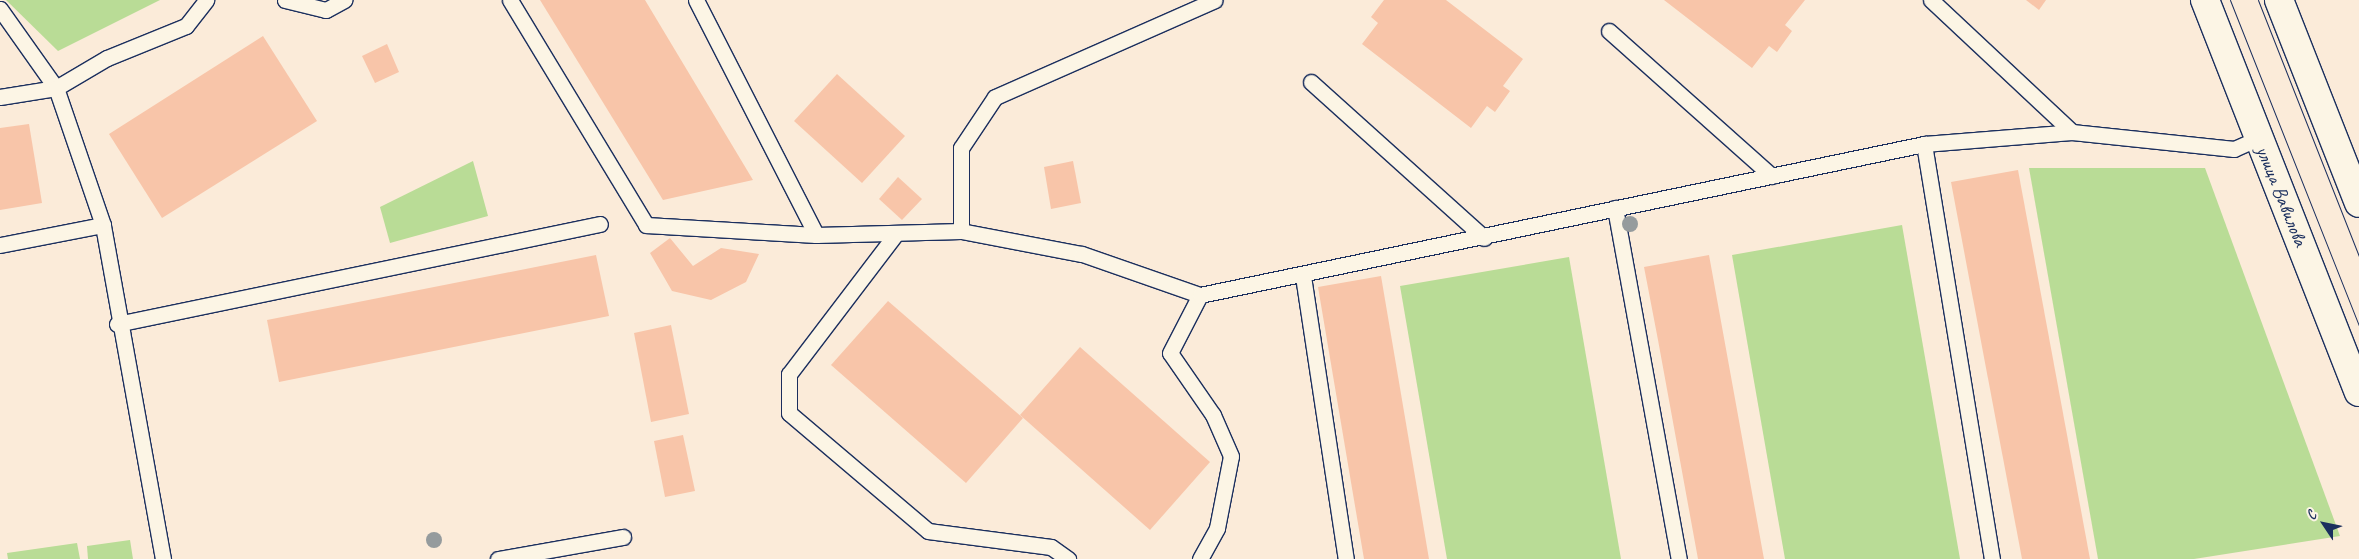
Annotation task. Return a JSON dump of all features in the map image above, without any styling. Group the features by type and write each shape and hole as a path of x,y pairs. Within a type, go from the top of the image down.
{"main road":[{"name":"улица Вавилова","path":"2204,0 2359,392"},
{"path":"2279,0 2359,203"}],"lane":[{"path":"0,97 56,88 107,58 186,26 206,0"},
{"path":"285,0 326,10 344,0"},
{"path":"510,0 646,226 816,235 895,236 961,231 1082,254 1200,295 1303,276 1615,208 1924,144 2072,132 2234,149 2259,138"},
{"path":"696,0 816,235"},
{"path":"961,231 961,148 995,96 1215,0"},
{"path":"1930,0 2072,132"},
{"path":"0,9 56,88 103,225 117,324 163,559"},
{"path":"1609,31 1772,176"},
{"path":"1311,82 1484,238"},
{"path":"1924,144 1992,559"},
{"path":"1615,208 1679,559"},
{"path":"117,324 600,224"},
{"path":"0,245 103,225"},
{"path":"895,236 789,374 789,414 928,531 1052,547 1068,559"},
{"path":"1303,276 1346,559"},
{"path":"1200,295 1170,353 1213,415 1231,456 1216,528 1200,559"},
{"path":"498,559 623,537"}],"green space":[{"path":"6,0 160,0 58,51"},
{"path":"473,161 488,216 390,243 380,207"},
{"path":"2029,168 2205,168 2340,536 2194,559 2098,559"},
{"path":"1902,225 1960,559 1785,559 1732,255"},
{"path":"1569,257 1621,559 1447,559 1400,286"},
{"path":"130,540 133,559 88,559 87,546"},
{"path":"77,543 80,559 8,559 7,553"}],"building":[{"path":"540,0 645,0 753,180 663,200"},
{"path":"1384,0 1446,0 1523,59 1503,86 1510,91 1495,112 1487,106 1471,128 1362,44 1378,23 1371,17"},
{"path":"1664,0 1805,0 1785,25 1792,31 1777,52 1769,46 1752,68"},
{"path":"2026,0 2046,0 2039,10"},
{"path":"263,36 317,121 162,218 109,134"},
{"path":"387,44 399,72 375,83 362,56"},
{"path":"837,74 905,136 862,183 794,121"},
{"path":"29,124 42,203 0,210 0,128"},
{"path":"1073,161 1081,203 1051,209 1044,167"},
{"path":"2018,170 2090,559 2022,559 1951,182"},
{"path":"898,177 922,199 902,220 879,199"},
{"path":"670,238 693,266 721,248 759,254 746,282 711,300 672,291 650,253"},
{"path":"596,255 609,316 279,382 267,320"},
{"path":"1709,255 1764,559 1698,559 1644,267"},
{"path":"1381,276 1429,559 1364,559 1318,287"},
{"path":"888,301 1023,418 966,483 831,365"},
{"path":"671,325 689,414 651,422 634,333"},
{"path":"1080,347 1210,462 1150,530 1020,415"},
{"path":"683,435 695,491 665,497 654,441"}],"tram line":[{"path":"2230,0 2359,325"},
{"path":"2258,0 2359,257"}]}
